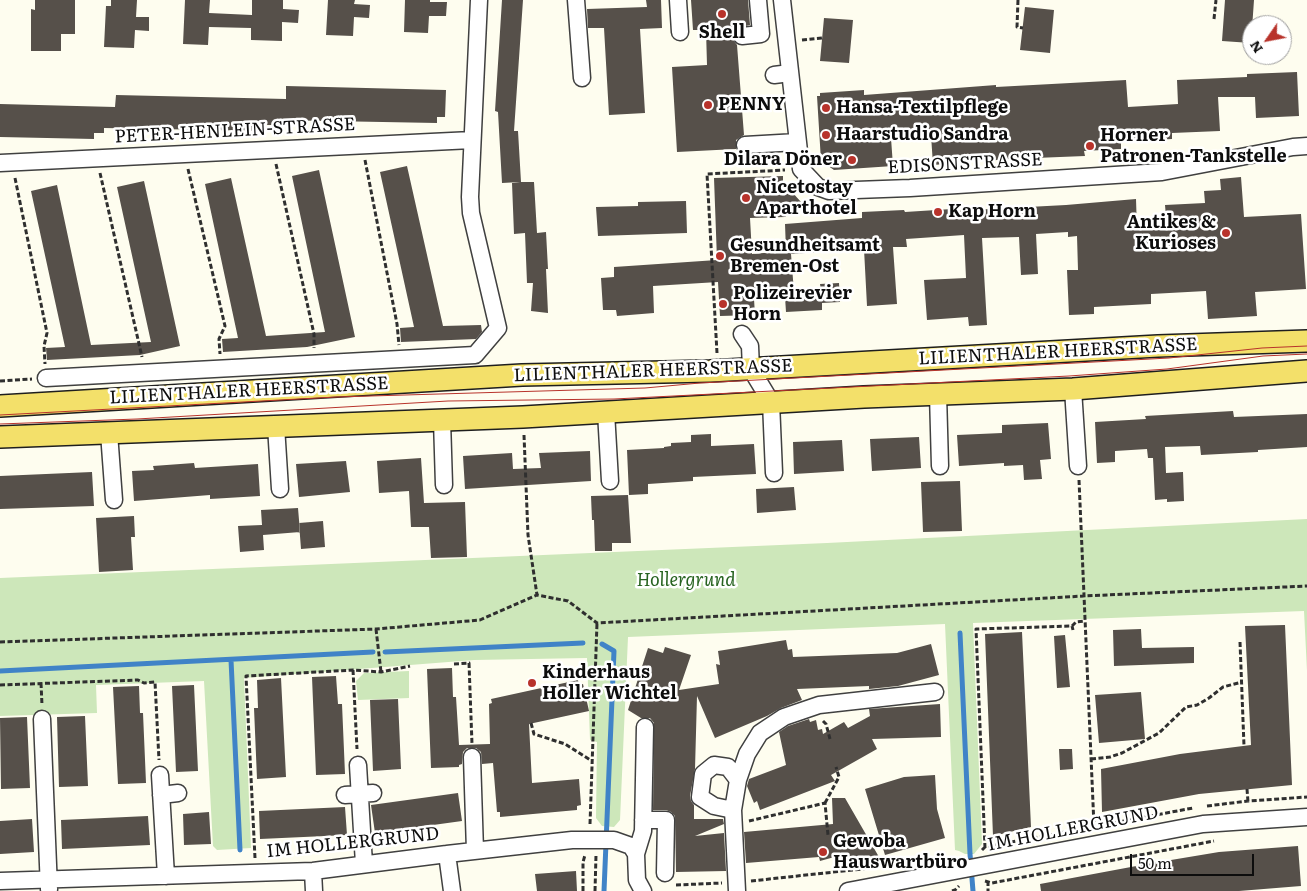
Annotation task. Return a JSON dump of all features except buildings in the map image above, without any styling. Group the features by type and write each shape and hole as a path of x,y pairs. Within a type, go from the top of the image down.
{"main road":[{"name":"LILIENTHALER HEERSTRASSE","path":"0,406 522,375 752,368 1158,346 1307,341"},
{"name":"LILIENTHALER HEERSTRASSE","path":"0,437 442,420 771,402 1072,389 1307,370"}],"street":[{"path":"46,378 475,355 498,328 471,213 470,197 479,0"},
{"path":"576,0 582,78"},
{"path":"678,0 680,32"},
{"path":"742,36 761,34 758,0"},
{"path":"782,0 782,74 787,118 797,142 801,169"},
{"name":"PETER-HENLEIN-STRASSE","path":"6,162 472,140"},
{"path":"744,145 797,142"},
{"name":"EDISONSTRASSE","path":"801,169 818,187 829,191 910,188 1162,172 1307,146"},
{"path":"742,334 750,346 752,368 771,402 774,473"},
{"path":"1072,389 1078,466"},
{"name":"LILIENTHALER HEERSTRASSE","path":"938,394 940,466"},
{"path":"606,412 610,481"},
{"path":"442,420 444,484"},
{"name":"LILIENTHALER HEERSTRASSE","path":"276,426 280,489"},
{"name":"LILIENTHALER HEERSTRASSE","path":"109,433 114,500"},
{"path":"736,887 734,816 738,780 747,754 760,733 784,717 820,704 935,692"},
{"path":"42,719 49,885"},
{"path":"643,891 637,880 636,854 643,831 645,727"},
{"path":"472,757 475,851"},
{"path":"358,765 364,864"},
{"path":"734,816 700,797 703,774 714,765 728,767 738,780"},
{"path":"160,775 156,799 166,876"},
{"path":"156,799 178,793"},
{"name":"IM HOLLERGRUND","path":"848,891 1203,824 1307,817"},
{"path":"643,820 666,820 666,879"},
{"name":"IM HOLLERGRUND","path":"0,881 49,885 166,876 313,871 572,840 601,840"},
{"path":"601,840 624,842 631,846 636,854"},
{"path":"447,854 452,891"},
{"path":"313,871 314,891"}],"path":[{"path":"1018,0 1017,27 1023,28"},
{"path":"1214,20 1216,0"},
{"path":"362,144 397,324 400,359"},
{"path":"273,149 314,334 314,364"},
{"path":"185,154 225,326 219,339 220,370"},
{"path":"97,158 146,373"},
{"path":"0,381 46,378 44,346 47,333 6,162"},
{"path":"718,356 707,174 801,169"},
{"path":"524,430 528,535 537,596"},
{"path":"1078,466 1096,844"},
{"path":"0,642 376,629 480,620 537,596 568,601 597,623 1084,596 1307,586"},
{"path":"983,866 976,629 1073,628 1076,622 1085,622"},
{"path":"583,891 583,862 601,840 592,762 597,623"},
{"path":"376,629 382,672"},
{"path":"1240,642 1244,746"},
{"path":"454,664 469,662 472,757"},
{"path":"256,872 246,676 353,670 382,672 410,666"},
{"path":"353,670 358,765"},
{"path":"0,685 138,680 144,683 155,682 160,775"},
{"path":"1091,759 1110,757 1122,753 1159,733 1186,707 1197,705 1210,698 1223,686 1242,682"},
{"path":"41,683 42,719"},
{"path":"531,723 534,734 565,744 592,762"},
{"path":"828,835 825,803 839,777 836,766"},
{"path":"734,816 754,820 825,803"},
{"path":"988,891 988,883 1218,841"},
{"path":"596,859 596,891"},
{"path":"666,879 736,887 880,867"}],"green space":[{"name":"Hollergrund","path":"1307,519 1307,671 1304,611 973,623 982,844 974,854 965,854 955,850 945,624 628,637 620,820 614,827 602,826 596,818 597,742 590,740 587,658 474,660 244,678 251,848 217,850 213,846 204,681 96,685 97,713 0,716 0,578 827,543"},
{"path":"409,671 409,698 358,700 356,681 364,673"}],"waterway":[{"path":"960,633 973,891"},
{"path":"385,652 583,643"},
{"path":"602,644 614,651 604,891"},
{"path":"0,671 373,652"},
{"path":"231,660 240,850"}],"tram line":[{"path":"0,415 336,397 645,388 700,383 1169,358 1262,348 1307,346"},
{"path":"0,424 137,419 448,401 614,399 1069,376 1167,369 1263,356 1307,354"}],"place":[{"name":"Shell","path":"722,14"},
{"name":"PENNY","path":"708,105"},
{"name":"Hansa-Textilpflege","path":"826,108"},
{"name":"Haarstudio Sandra","path":"826,135"},
{"name":"Horner Patronen-Tankstelle","path":"1090,146"},
{"name":"Dilara Döner","path":"852,160"},
{"name":"Nicetostay Aparthotel","path":"746,198"},
{"name":"Kap Horn","path":"938,212"},
{"name":"Antikes & Kurioses","path":"1226,233"},
{"name":"Gesundheitsamt Bremen-Ost","path":"720,256"},
{"name":"Polizeirevier Horn","path":"723,304"},
{"name":"Kinderhaus Holler Wichtel","path":"532,683"},
{"name":"Gewoba Hauswartbüro","path":"823,852"}]}
